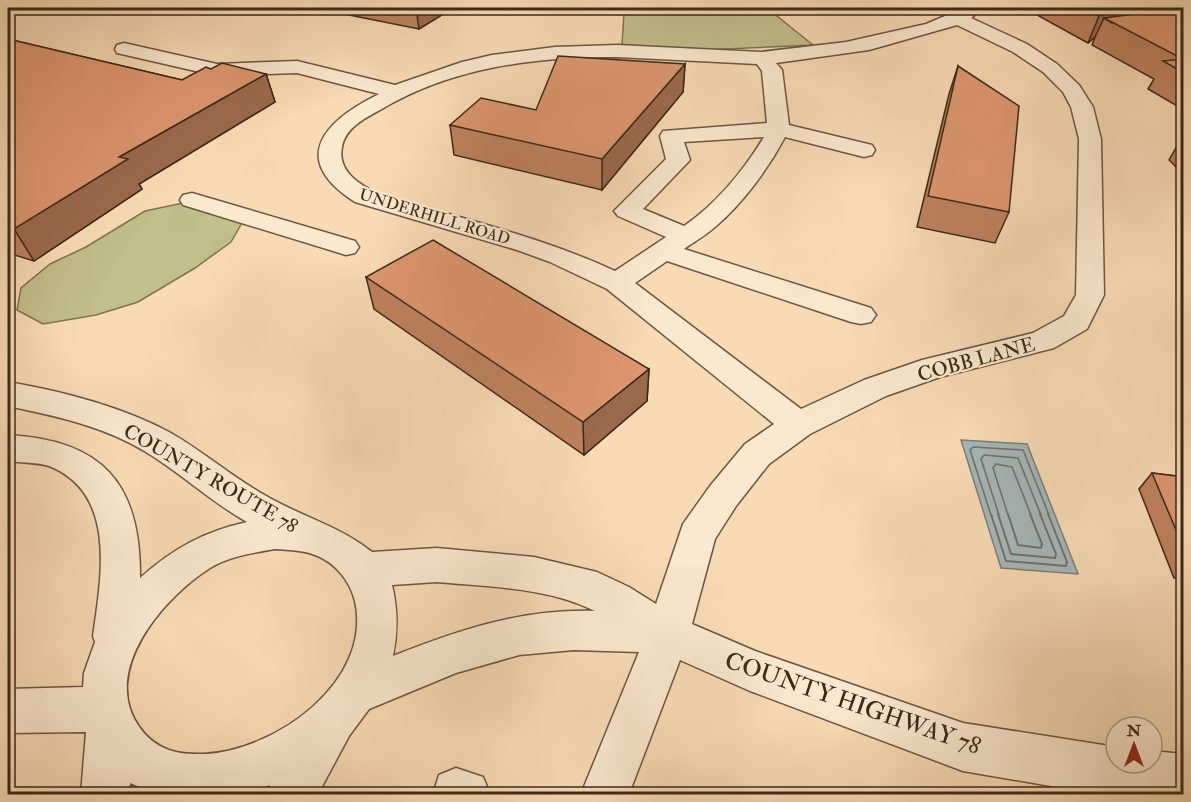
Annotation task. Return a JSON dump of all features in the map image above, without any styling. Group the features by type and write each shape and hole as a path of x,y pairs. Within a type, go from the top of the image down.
{"street":[{"name":"UNDERHILL ROAD","path":"798,425 617,283 560,256 364,197 342,184 333,172 328,157 332,140 341,127 354,116 397,93 428,79 474,65 521,57 574,52 618,51 762,58 878,44 967,14"},
{"name":"COBB LANE","path":"605,795 668,634 697,535 723,496 758,454 798,425 885,384 933,369 1043,341 1076,322 1090,295 1090,139 1082,107 1072,89 1050,68 967,14"},
{"path":"124,49 217,70 297,67 397,93"},
{"path":"617,283 706,222 763,157 779,129 772,70 762,58"},
{"path":"686,236 627,211 678,160 671,136 779,129 864,150"},
{"path":"192,200 346,247"},
{"path":"663,251 861,315"},
{"name":"COUNTY ROUTE 78","path":"8,394 72,407 110,420 154,440 191,462 254,508 340,549 364,570"},
{"path":"8,448 61,456 83,468 105,493 119,528 122,574 112,650 104,689 108,718 105,795"},
{"path":"112,650 133,613 162,581 198,556 246,538 275,533 310,536"},
{"name":"COUNTY HIGHWAY 78","path":"364,570 437,565 534,574 583,585 614,600 668,634 750,670 963,747 1094,781 1184,778"},
{"path":"291,795 372,658 379,625 376,595 364,570"},
{"name":"COUNTY HIGHWAY 78","path":"345,705 426,664 519,635 558,631 668,634"},
{"path":"108,718 131,755 164,774 206,779 253,771 297,748 345,705"},
{"path":"8,711 108,718"}],"shaded area":[{"path":"646,8 773,8 777,16 813,45 704,50 622,45 624,13"},
{"path":"202,199 243,221 231,242 195,268 138,302 96,315 43,324 17,310 21,288 50,264 86,247 145,211"}],"water":[{"path":"961,440 1027,444 1078,574 1001,568"}],"building":[{"path":"1082,8 1111,8 1099,16"},
{"path":"1184,8 1184,73 1163,61 1183,59 1104,18"},
{"path":"8,39 182,80 206,67 211,69 222,63 266,74 119,157 128,159 14,229 8,227 8,177 12,175 8,173"},
{"path":"558,56 685,64 602,159 450,125 481,98 536,110"},
{"path":"958,66 1019,106 1009,212 928,196"},
{"path":"433,240 649,369 583,422 366,277"},
{"path":"1152,473 1184,477 1184,549"}]}
